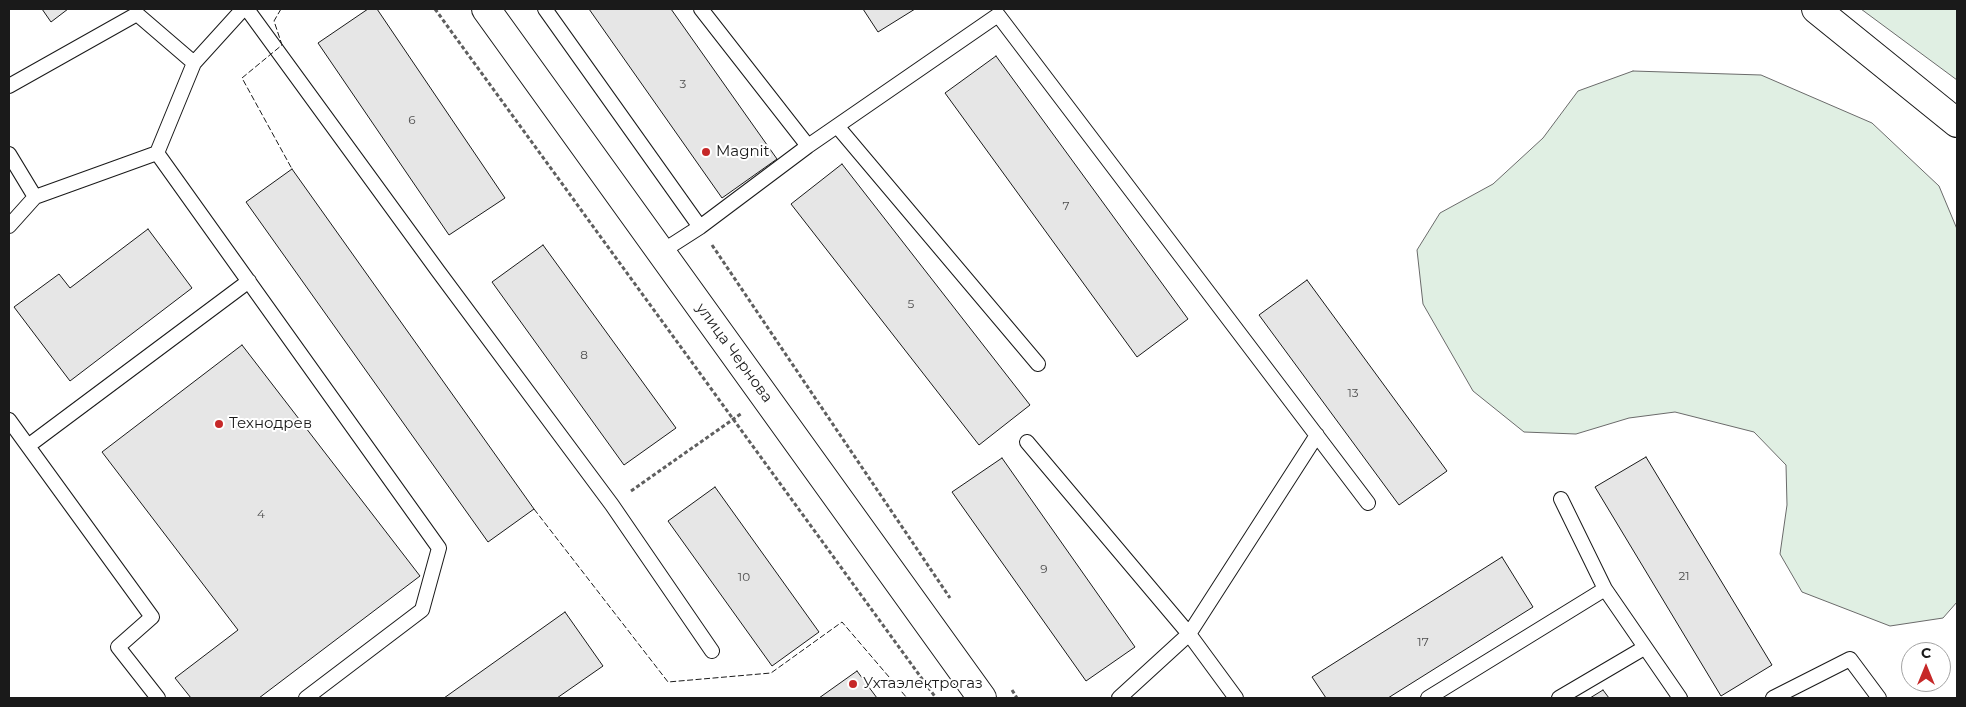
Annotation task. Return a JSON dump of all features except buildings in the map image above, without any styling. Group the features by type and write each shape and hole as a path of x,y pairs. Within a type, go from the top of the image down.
{"street":[{"name":"улица Чернова","path":"486,9 982,698"},
{"path":"1816,9 1957,123"}],"lane":[{"path":"9,226 35,197 157,153 194,63 243,9"},
{"path":"247,9 432,264 612,505 712,651"},
{"path":"545,9 700,227"},
{"path":"701,9 808,146"},
{"path":"9,86 136,11 194,63"},
{"path":"661,252 700,227 808,146 998,15 1368,503"},
{"path":"837,126 1038,364"},
{"path":"157,153 439,548 422,610 306,698"},
{"path":"9,154 35,197"},
{"path":"28,446 249,281"},
{"path":"9,420 152,617 118,647 158,698"},
{"path":"1119,698 1189,634 1317,435"},
{"path":"1027,442 1189,634 1236,698"},
{"path":"1561,499 1605,589 1680,698"},
{"path":"1428,698 1605,589"},
{"path":"1559,698 1644,648"},
{"path":"1773,698 1850,659 1879,698"}],"path":[{"path":"435,9 936,698"},
{"path":"700,227 950,599"},
{"path":"612,505 764,396"},
{"path":"1012,690 1017,698"}],"green space":[{"path":"1861,9 1957,9 1957,80"},
{"path":"1633,71 1761,75 1872,123 1939,186 1957,229 1957,602 1943,618 1890,626 1802,592 1780,554 1787,505 1786,465 1754,432 1675,412 1629,418 1576,434 1524,432 1473,391 1423,304 1417,250 1440,213 1493,184 1543,138 1578,91"}],"fence":[{"path":"281,9 274,21 282,45 242,78 292,169"},
{"path":"534,509 668,682 771,673 842,622 907,698"}],"place":[{"name":"Magnit","path":"706,152"},
{"name":"Технодрев","path":"219,424"},
{"name":"Ухтаэлектрогаз","path":"853,684"}]}
